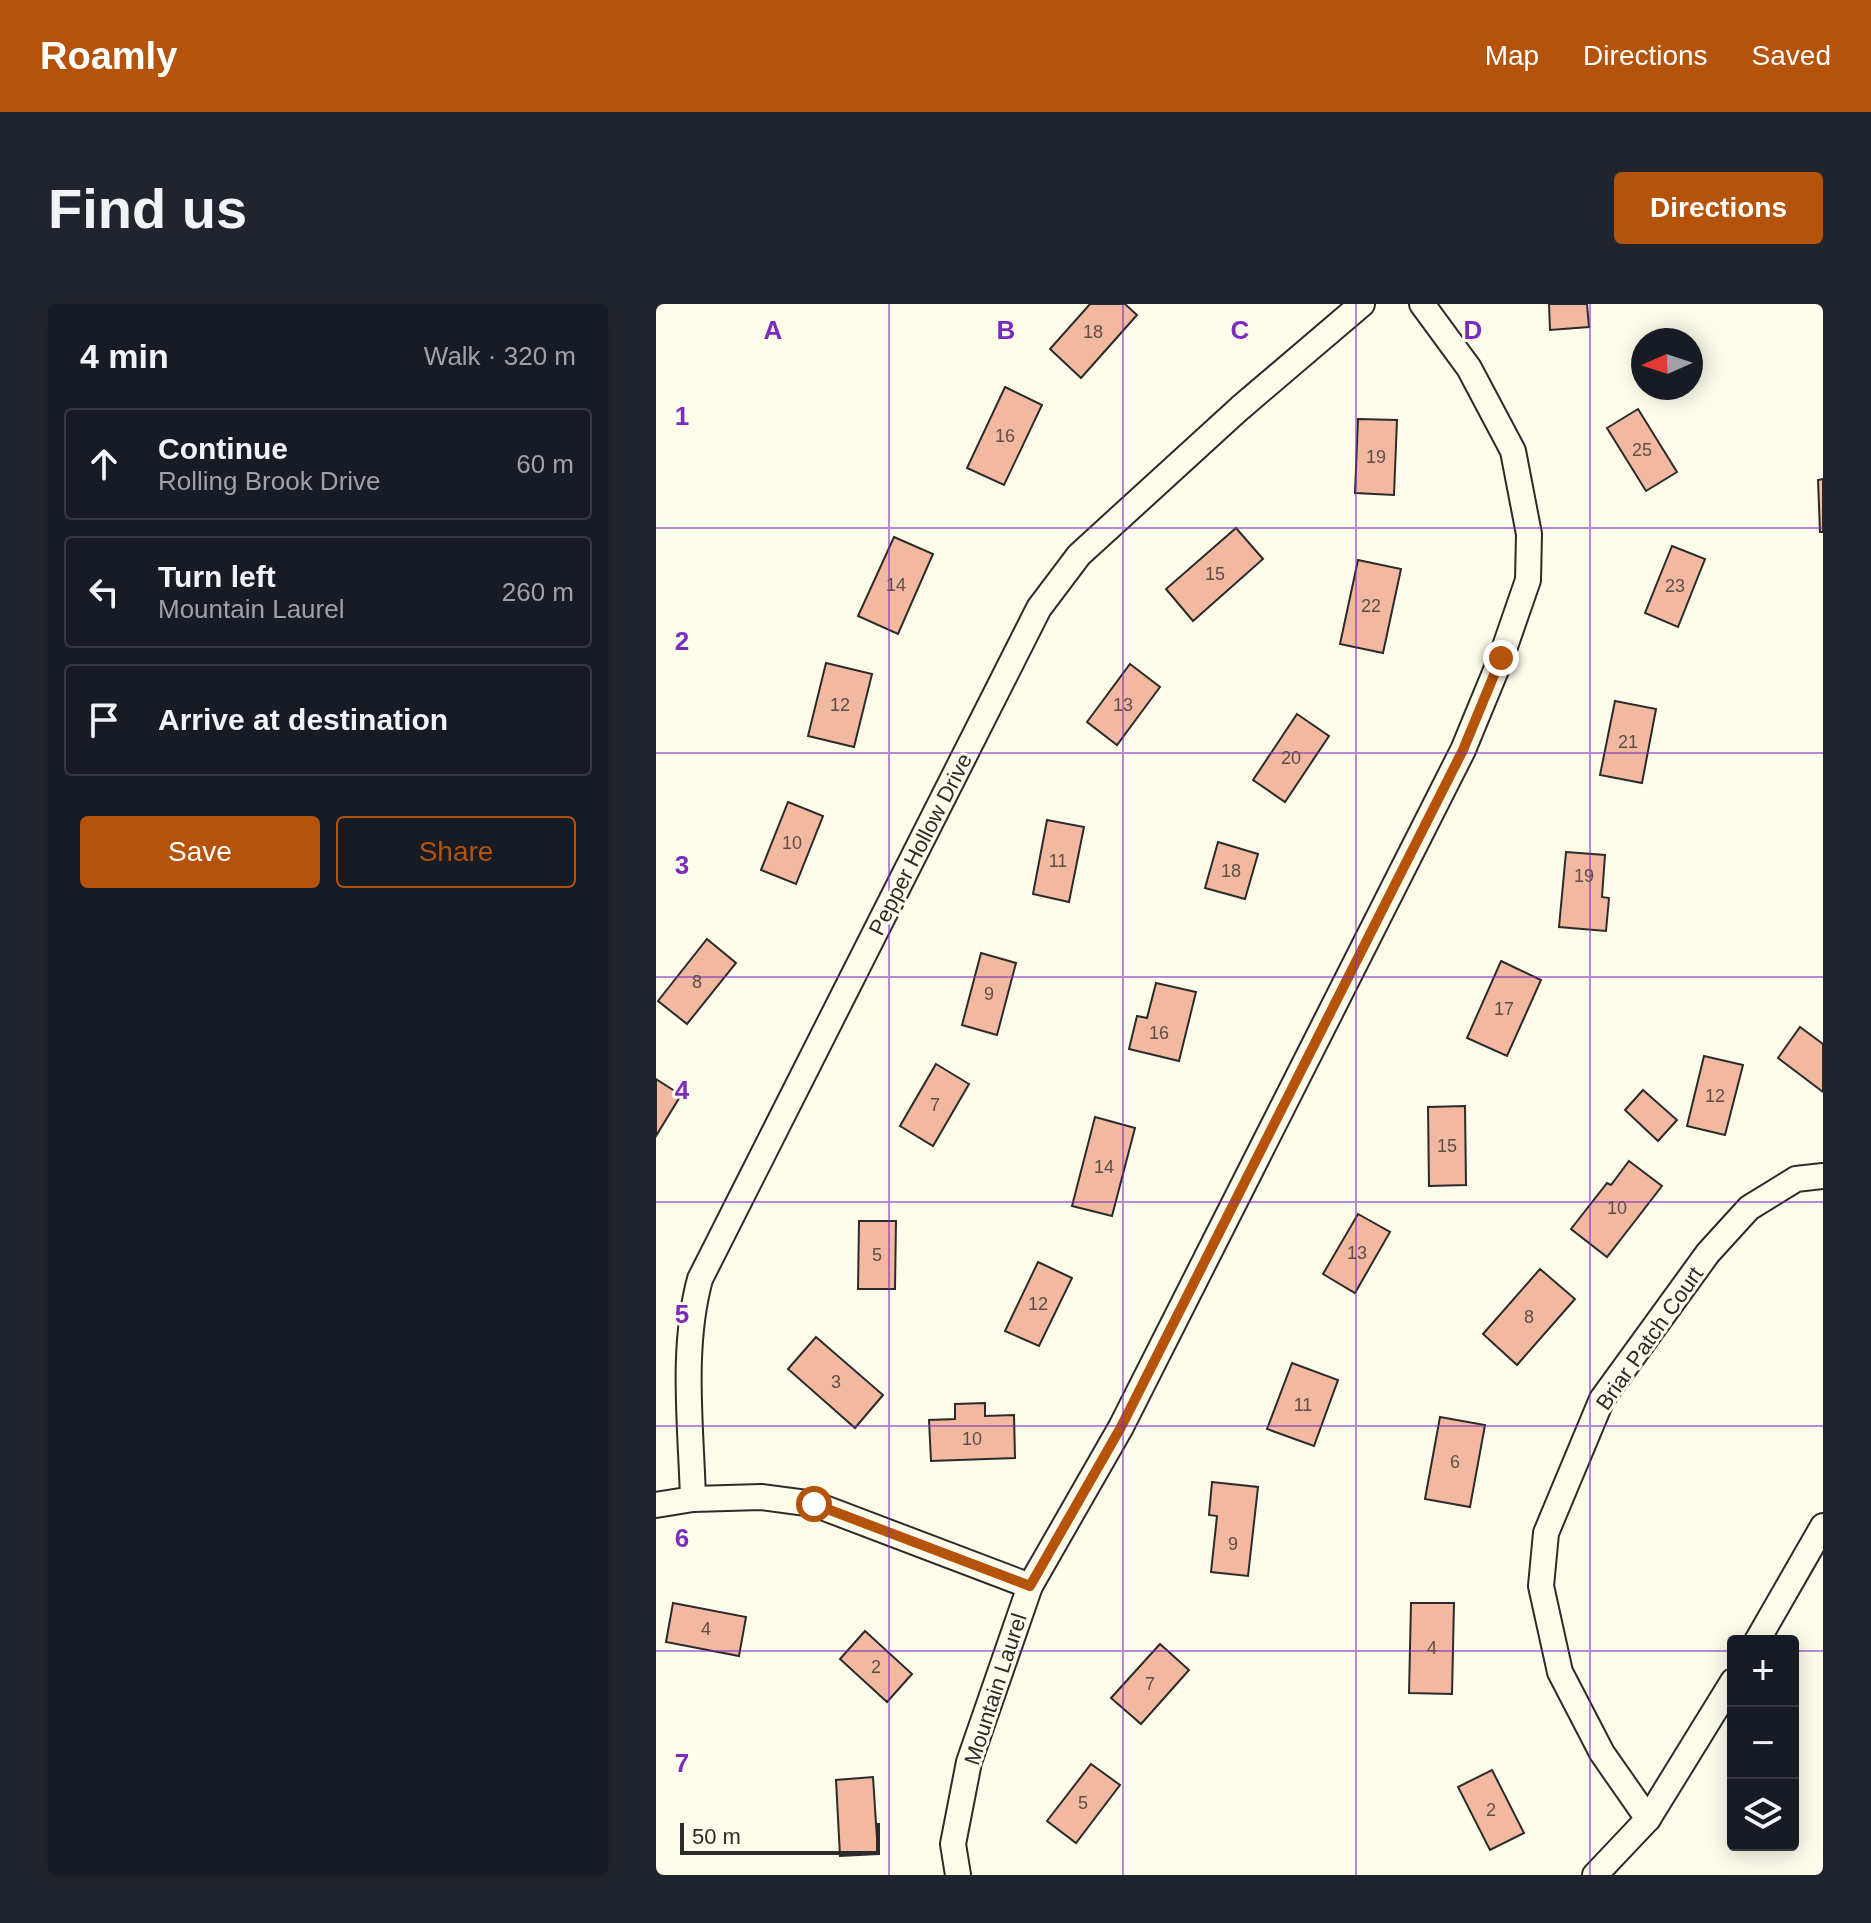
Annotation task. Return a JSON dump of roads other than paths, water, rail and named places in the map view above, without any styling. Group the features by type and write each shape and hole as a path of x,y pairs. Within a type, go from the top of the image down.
{"street":[{"name":"Pepper Hollow Drive","path":"693,1499 689,1345 693,1305 700,1279 1039,608 1079,555 1240,408 1362,304"},
{"name":"Mountain Laurel","path":"958,1875 953,1844 969,1762 1030,1586 1121,1427 1456,764 1501,658 1528,580 1529,534 1513,451 1469,368 1422,304"},
{"name":"Briar Patch Court","path":"1648,1819 1602,1753 1560,1672 1541,1586 1546,1533 1602,1399 1708,1253 1749,1208 1796,1179 1823,1176"},
{"path":"656,1505 693,1499 761,1497 814,1504 1030,1586"},
{"path":"1760,1635 1823,1526"},
{"path":"1595,1875 1648,1819 1727,1691"}]}
